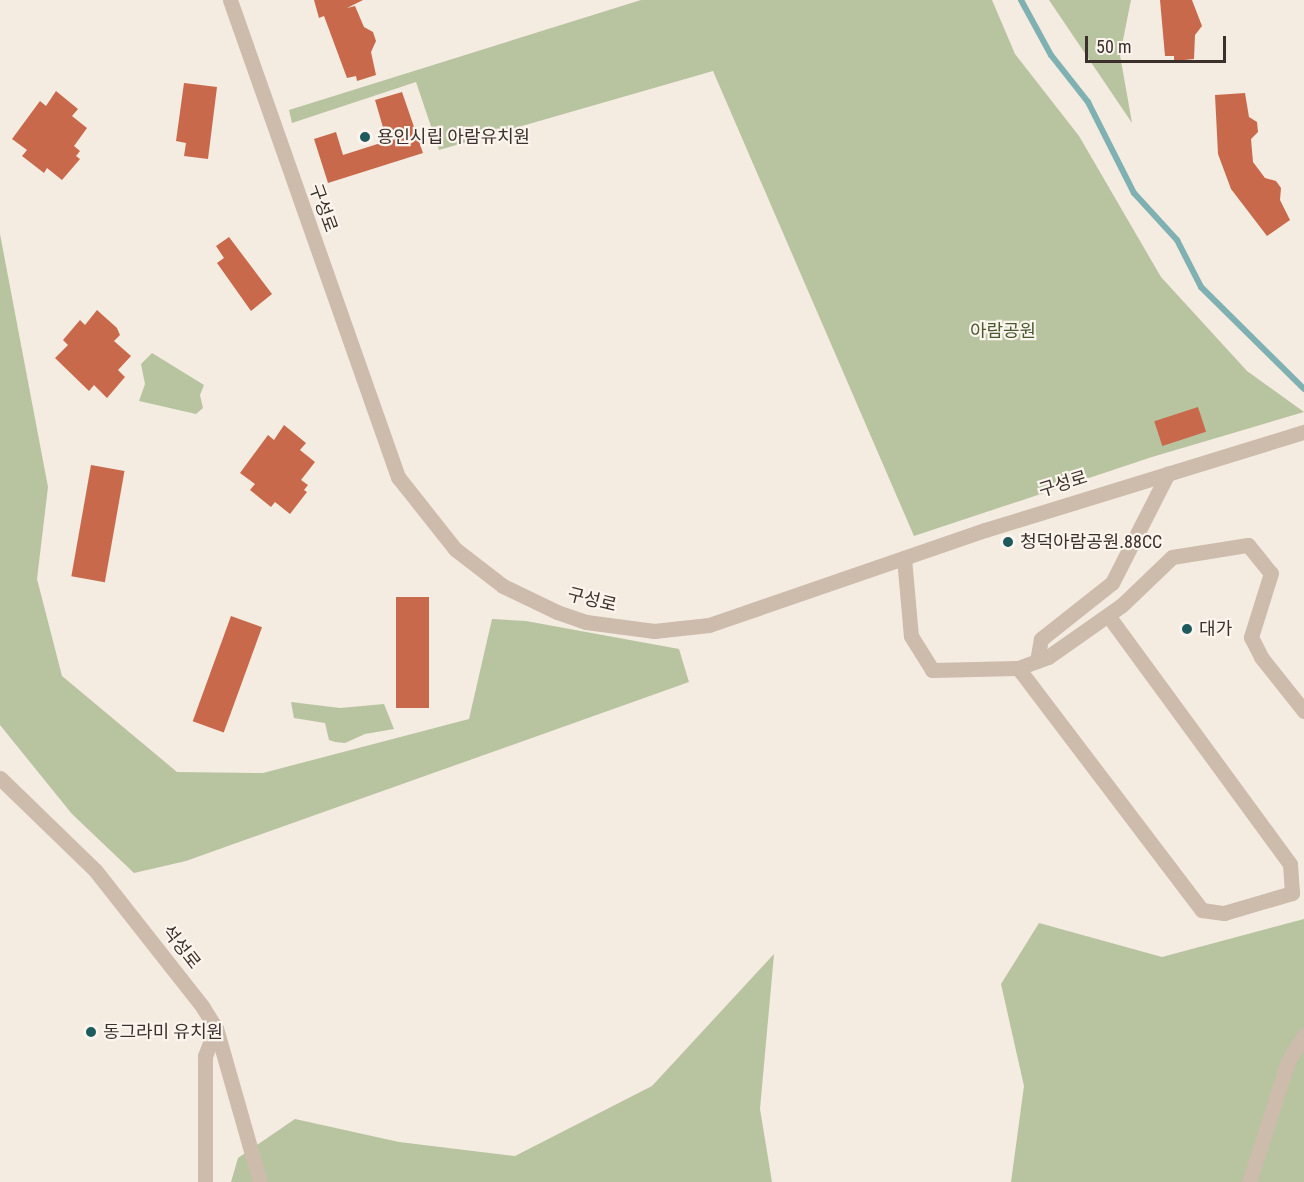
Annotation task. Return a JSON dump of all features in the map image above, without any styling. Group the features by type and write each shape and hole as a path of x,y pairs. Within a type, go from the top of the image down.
{"street":[{"name":"구성로","path":"230,0 398,477 432,524 480,570 503,586 557,612 586,622 654,631 709,625 757,611 904,558 1304,432"},
{"path":"1037,661 1041,639 1112,583 1168,473"},
{"path":"904,558 911,636 932,670 1018,668 1037,661 1108,615 1172,557 1248,545 1271,573 1251,637 1261,657 1304,711"},
{"path":"1018,668 1202,910 1224,913 1292,893 1290,864 1108,615"},
{"name":"석성로","path":"0,778 96,870 216,1028 260,1182"},
{"path":"205,1182 205,1056 216,1028"},
{"path":"1249,1182 1288,1061 1304,1035"}],"green space":[{"name":"아람공원","path":"641,0 992,0 1015,54 1079,136 1161,277 1247,371 1304,412 1152,457 914,536 713,71 439,150 416,82 292,123 289,110"},
{"path":"1049,0 1131,0 1120,55 1132,123"},
{"path":"0,234 48,487 37,579 62,676 177,772 263,773 469,719 492,619 526,621 679,649 689,682 186,861 134,873 72,814 0,725"},
{"path":"152,353 204,385 200,395 203,408 196,414 139,401 145,384 141,364"},
{"path":"291,702 340,708 384,704 394,729 365,734 345,743 335,742 329,740 325,723 294,718"},
{"path":"1304,919 1304,1182 1011,1182 1024,1086 1001,984 1039,923 1162,957"},
{"path":"774,954 760,1109 772,1182 231,1182 238,1158 295,1119 399,1142 515,1156 652,1086"}],"building":[{"path":"314,0 363,0 347,8 355,6 364,27 373,32 376,41 371,52 376,75 357,81 356,76 347,78 324,16 319,18"},
{"path":"1160,0 1192,0 1202,26 1195,35 1194,59 1174,61 1174,56 1165,56"},
{"path":"184,83 217,87 208,159 184,156 186,143 176,141"},
{"path":"56,91 78,109 72,116 87,128 74,146 80,151 76,156 80,159 62,180 47,168 44,173 22,156 27,150 12,139 40,101 46,106"},
{"path":"402,92 423,153 328,183 314,139 336,132 343,155 387,141 375,100"},
{"path":"1245,93 1249,117 1257,122 1258,132 1251,139 1253,162 1265,178 1276,181 1281,188 1280,200 1290,220 1267,236 1231,189 1218,154 1215,95"},
{"path":"229,237 272,294 251,311 217,263 224,258 216,246"},
{"path":"97,310 117,328 120,335 114,341 131,356 118,370 125,377 107,398 94,385 89,391 55,358 68,345 63,340 80,320 85,325"},
{"path":"1198,407 1206,432 1162,446 1154,421"},
{"path":"284,425 306,443 300,450 315,462 301,480 308,485 304,490 307,492 290,514 275,502 271,507 250,490 255,484 240,473 268,435 274,440"},
{"path":"91,465 124,471 105,582 71,576"},
{"path":"396,597 429,597 429,708 396,708"},
{"path":"231,616 262,627 224,733 193,721"}],"waterway":[{"path":"1021,0 1051,55 1088,102 1134,193 1177,240 1201,287 1304,389"}],"place":[{"name":"용인시립 아람유치원","path":"365,137"},
{"name":"청덕아람공원.88CC","path":"1008,542"},
{"name":"대가","path":"1187,629"},
{"name":"동그라미 유치원","path":"91,1032"}]}
